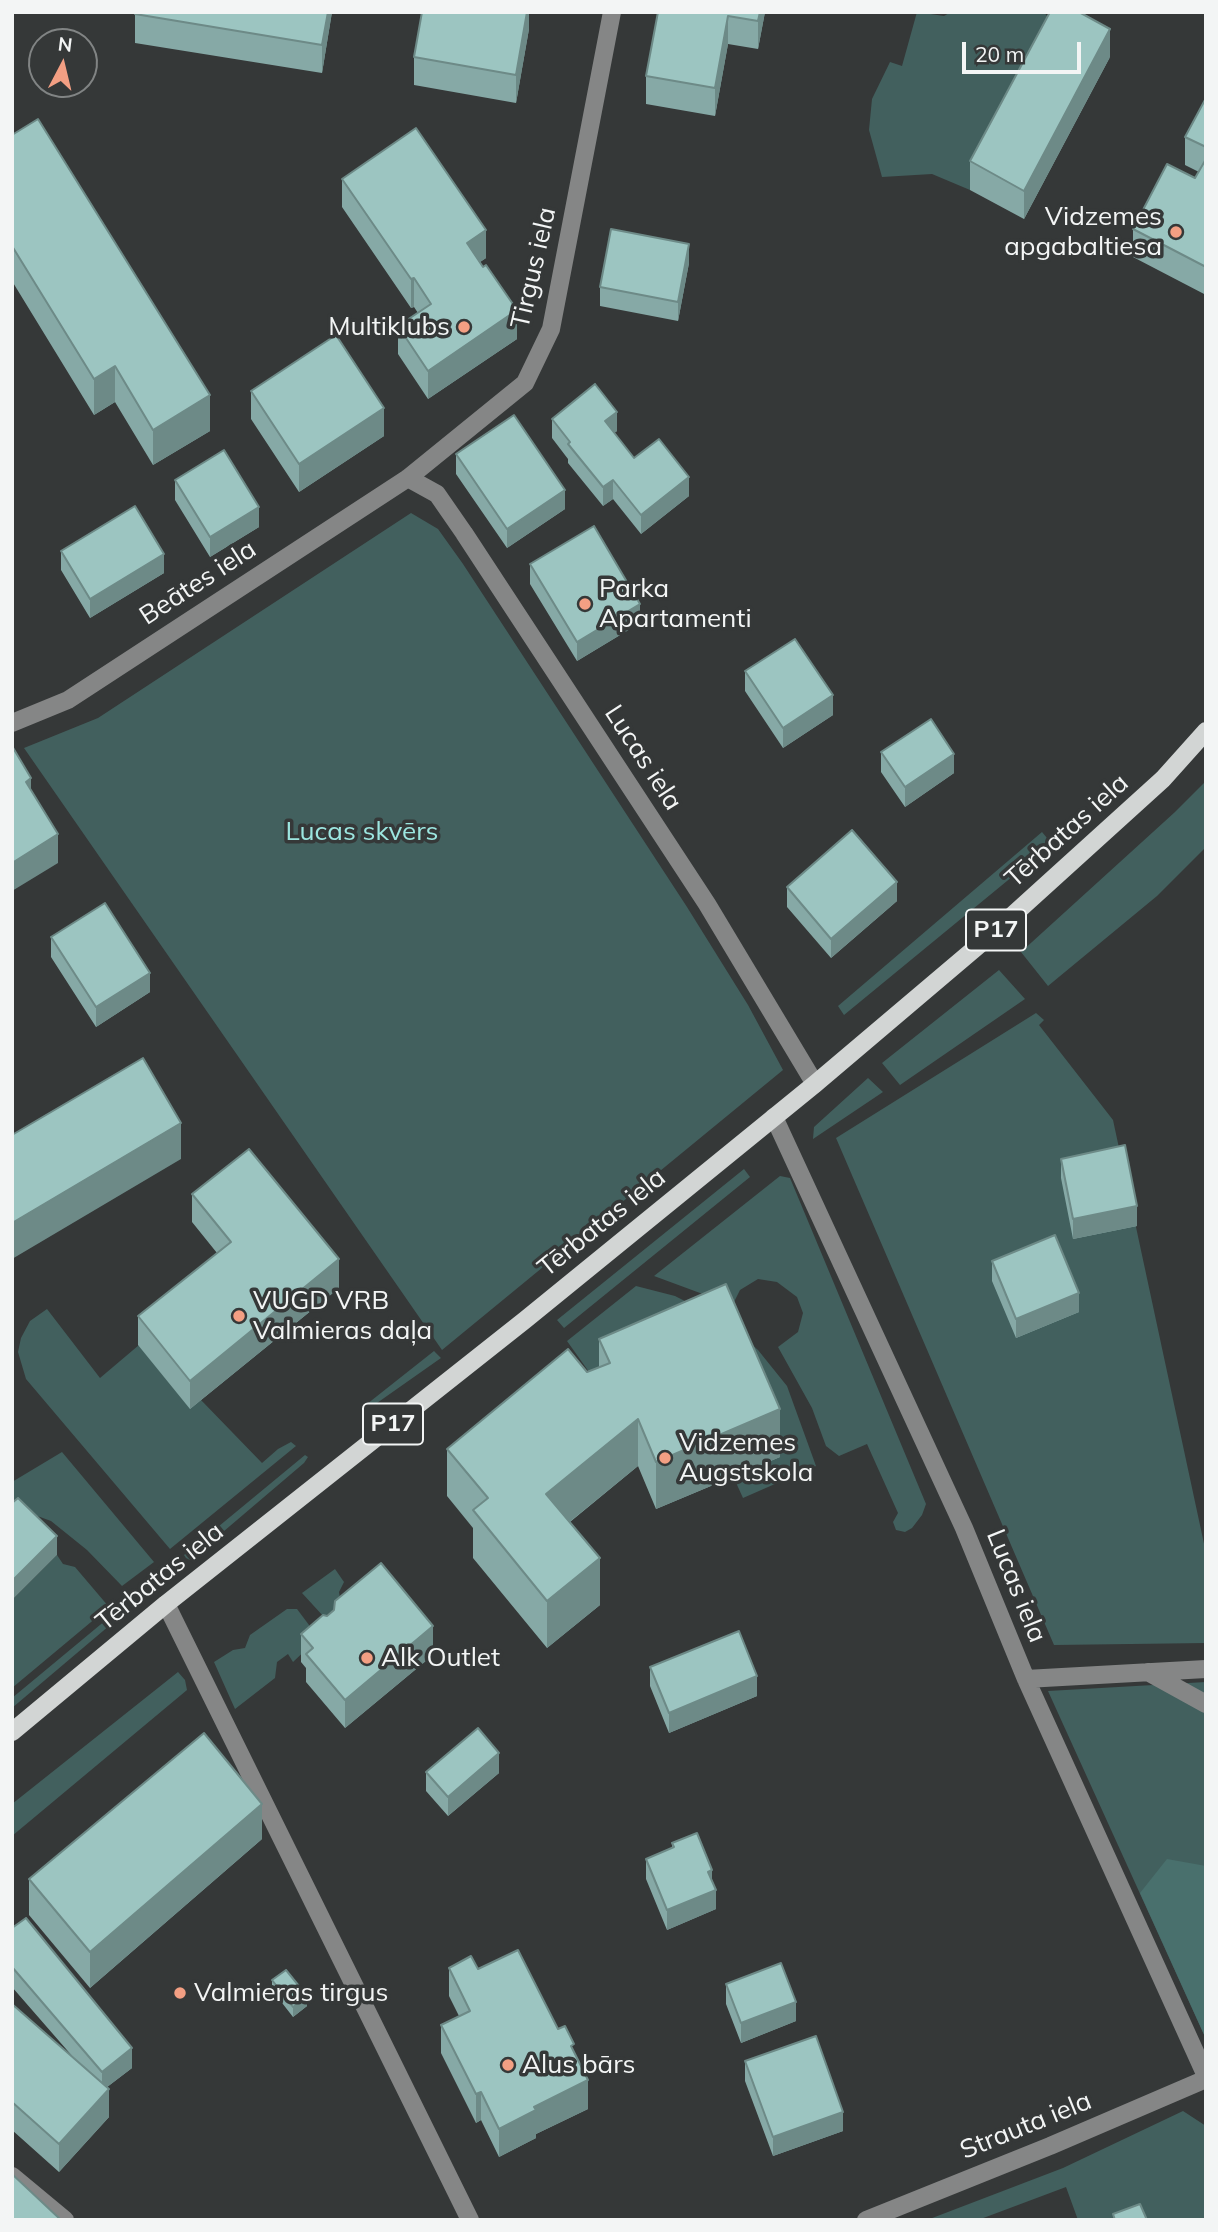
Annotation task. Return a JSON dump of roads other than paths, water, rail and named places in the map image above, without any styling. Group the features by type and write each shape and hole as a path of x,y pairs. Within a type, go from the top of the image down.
{"main road":[{"name":"Tērbatas iela","path":"12,1732 166,1604 525,1320 815,1084 990,936 1163,779 1206,731"}],"street":[{"name":"Tirgus iela","path":"408,478 525,383 551,330 612,12"},
{"name":"Beātes iela","path":"12,723 68,700 408,478"},
{"name":"Lucas iela","path":"408,478 437,494 464,533 707,904 815,1084"},
{"name":"Lucas iela","path":"775,1117 964,1528 1026,1679 1206,2077"},
{"path":"166,1604 470,2220"},
{"path":"1026,1679 1206,1669"},
{"path":"1147,1672 1206,1704"},
{"name":"Strauta iela","path":"866,2220 1050,2146 1206,2077"},
{"path":"12,2176 65,2220"}],"place":[{"name":"Vidzemes apgabaltiesa","path":"1176,232"},
{"name":"Multiklubs","path":"464,327"},
{"name":"Parka Apartamenti","path":"585,604"},
{"name":"VUGD VRB Valmieras daļa","path":"239,1316"},
{"name":"Vidzemes Augstskola","path":"665,1458"},
{"name":"Alk Outlet","path":"367,1658"},
{"name":"Valmieras tirgus","path":"180,1993"},
{"name":"Alus bārs","path":"508,2065"}],"park label":[{"name":"Lucas skvērs","path":"362,832"}]}
